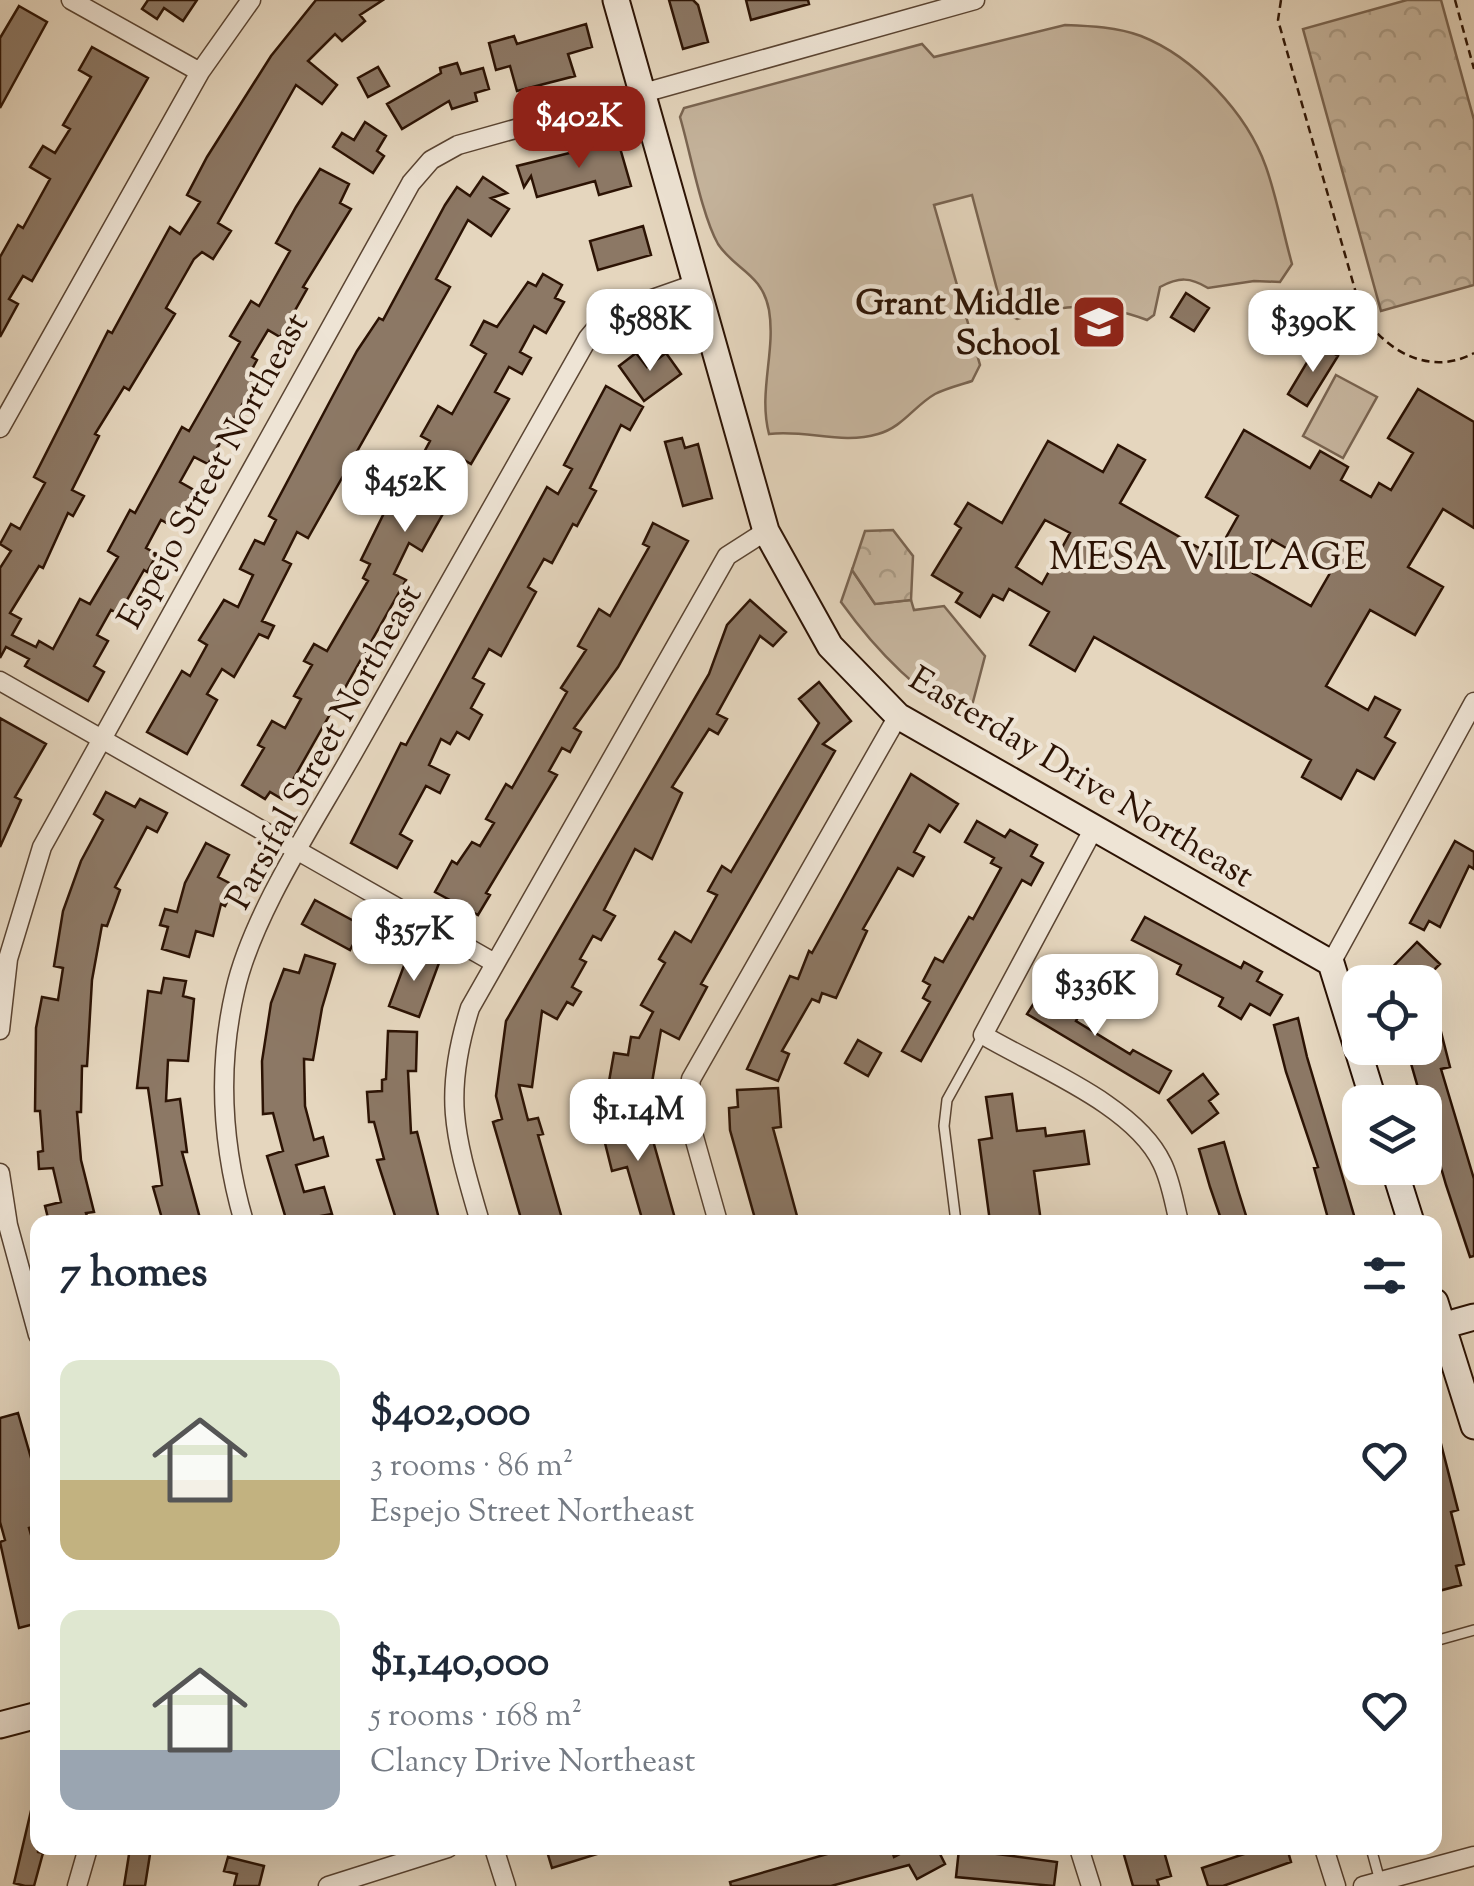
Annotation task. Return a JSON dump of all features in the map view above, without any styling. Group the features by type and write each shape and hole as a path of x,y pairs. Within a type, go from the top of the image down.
{"street":[{"path":"71,0 200,72"},
{"path":"0,428 200,72 251,0"},
{"name":"Easterday Drive Northeast","path":"616,0 766,531 830,646 898,716 1331,963"},
{"name":"Espejo Street Northeast","path":"0,1030 8,958 42,847 411,183 431,160 458,145 975,0"},
{"name":"Parsifal Street Northeast","path":"242,1215 230,1172 222,1110 235,989 257,932 299,850 588,338 607,315 698,283"},
{"path":"478,1215 458,1143 451,1097 455,1056 470,1008 728,556 766,531"},
{"path":"0,681 493,962"},
{"path":"1369,1085 1331,963 1467,731 1474,702"},
{"path":"716,1215 687,1112 691,1079 898,716"},
{"path":"1094,828 982,1034 1124,1117 1147,1139 1163,1164 1177,1215"},
{"path":"0,1173 8,1225 30,1306"},
{"path":"1399,1185 1409,1215"},
{"path":"1442,1318 1474,1317"},
{"path":"1442,1330 1474,1426"},
{"path":"0,1725 30,1717"},
{"path":"76,1886 86,1855"},
{"path":"328,1886 426,1855"},
{"path":"496,1855 506,1886"},
{"path":"1081,1855 1091,1886"},
{"path":"1326,1855 1336,1886"},
{"path":"1371,1884 1474,1856"}],"lane":[{"path":"955,1215 944,1126 946,1100 982,1034"},
{"path":"1442,1639 1474,1630"},
{"path":"1371,1884 1372,1855"}],"path":[{"path":"1281,0 1278,20 1362,314 1376,336 1401,355 1433,362 1474,353"},
{"path":"1454,0 1474,68"}],"green space":[{"path":"1407,0 1441,0 1474,120 1474,285 1381,311 1303,29"},
{"path":"1065,25 1123,31 1161,45 1199,72 1232,107 1257,147 1273,191 1292,264 1280,282 1254,281 1208,288 1190,280 1173,281 1160,287 1154,315 1147,320 1113,310 1082,307 1017,319 1003,312 972,195 934,205 980,365 972,381 935,394 878,434 851,438 769,434 765,403 769,310 760,288 725,253 712,232 680,117 684,108 922,44 934,57"},
{"path":"1336,375 1377,397 1343,458 1303,436"},
{"path":"893,530 913,556 911,600 875,604 852,570 865,531"},
{"path":"852,570 875,604 911,600 914,610 944,606 985,656 969,717 974,727 918,686 855,621 841,602"}],"building":[{"path":"148,0 197,0 183,21 164,8 157,19 142,9"},
{"path":"316,0 383,0 360,15 365,21 342,41 335,34 308,61 337,85 322,104 296,85 218,223 231,231 213,259 202,252 194,259 166,308 175,314 129,390 124,387 95,434 99,436 72,490 84,496 73,516 68,513 43,568 39,566 10,613 21,619 12,635 36,647 39,641 53,649 80,599 90,604 118,557 108,551 130,510 135,513 182,427 189,431 240,342 230,336 251,301 259,306 290,251 276,243 296,207 320,169 349,184 340,203 351,209 303,287 307,289 280,337 268,330 252,357 257,360 250,373 258,377 208,464 194,457 180,482 194,490 174,527 161,520 146,548 157,554 147,572 144,570 119,614 111,610 97,635 108,641 94,666 104,672 88,701 25,666 29,659 6,647 0,658 0,568 11,551 0,544 11,524 20,529 45,483 34,477 108,331 112,333 170,227 180,234 200,202 187,195 207,157 271,56"},
{"path":"669,0 693,0 698,5 708,42 683,49"},
{"path":"746,0 808,0 809,4 751,20"},
{"path":"19,6 47,22 0,108 0,38"},
{"path":"586,24 592,47 568,54 575,76 517,91 510,66 496,70 489,43 514,36 517,44"},
{"path":"92,47 148,78 32,281 23,276 9,299 18,304 0,337 0,257 18,225 23,228 50,179 30,167 43,146 55,153 70,129 63,125 91,77 79,70"},
{"path":"457,63 461,74 483,68 489,89 475,93 477,101 452,109 449,101 402,129 387,104 441,73 440,68"},
{"path":"378,67 389,86 368,97 358,78"},
{"path":"365,122 386,136 377,151 384,156 373,173 333,147 342,133 354,140"},
{"path":"618,141 631,186 599,195 595,181 537,197 531,176 524,187 517,166"},
{"path":"483,177 507,193 491,198 509,209 491,236 468,220 436,279 450,287 308,538 297,532 283,560 291,564 262,621 274,626 268,638 259,634 234,677 222,669 207,694 217,700 187,754 147,732 182,671 190,676 207,645 199,640 224,600 238,607 253,575 240,569 255,540 264,544 276,520 269,516 337,388 379,318 383,320 445,205 457,187 470,196"},
{"path":"643,226 651,255 598,270 590,241"},
{"path":"543,274 562,285 555,298 564,302 546,333 534,326 520,352 531,358 522,374 509,367 495,392 509,399 471,464 459,457 446,481 458,487 422,551 409,543 394,574 406,580 282,799 270,792 265,799 242,785 264,748 258,745 272,721 285,728 301,699 294,696 312,665 304,661 314,644 327,651 368,581 363,578 370,564 361,560 387,507 404,516 420,489 408,482 430,441 421,436 438,406 452,414 486,354 471,345 484,321 497,327 528,282 536,286"},
{"path":"1186,293 1209,308 1194,331 1171,317"},
{"path":"1318,344 1338,356 1307,406 1288,394"},
{"path":"636,353 647,367 666,353 681,374 644,401 619,366"},
{"path":"606,386 643,407 630,430 621,425 590,488 596,491 577,526 573,524 552,563 544,559 528,587 536,592 501,656 489,649 473,678 484,684 471,708 482,715 469,739 457,732 450,744 441,739 429,765 449,775 440,793 426,786 400,834 412,841 397,868 351,843 401,743 406,745 547,487 558,494 572,469 564,465"},
{"path":"1418,389 1474,422 1474,528 1443,509 1408,567 1443,587 1415,635 1370,610 1326,686 1368,710 1375,697 1400,710 1385,737 1395,743 1374,779 1357,770 1341,799 1302,777 1311,760 1094,637 1075,671 1030,645 1049,612 1009,589 1003,600 993,595 980,617 956,602 962,593 932,575 961,528 955,524 968,503 1002,523 1048,441 1103,472 1118,445 1145,460 1120,503 1215,557 1238,516 1206,497 1244,430 1310,468 1320,451 1348,467 1341,480 1371,497 1379,483 1391,490 1413,453 1388,438","holes":["1045,520 1070,533 1042,584 1016,567","1272,540 1330,573 1311,606 1253,573"]},
{"path":"682,438 685,448 698,444 712,498 683,506 665,442"},
{"path":"653,523 688,541 618,667 574,728 581,732 570,752 562,748 549,771 557,775 486,893 490,895 478,915 435,892 452,861 457,864 472,842 480,846 494,823 486,819 506,784 512,788 567,692 561,688 586,650 578,646 599,609 610,616 649,547 643,544"},
{"path":"750,600 786,632 773,646 760,636 717,714 727,719 718,734 709,729 672,787 682,793 652,859 635,849 604,910 615,916 601,940 593,936 580,959 586,962 572,987 581,992 573,1005 567,1002 557,1019 542,1011 532,1087 519,1085 528,1120 538,1118 543,1134 538,1135 561,1215 520,1215 493,1122 502,1119 496,1096 506,1021 709,674 727,625"},
{"path":"819,682 851,721 823,744 835,751 701,984 707,987 679,1039 661,1030 650,1094 608,1087 614,1053 628,1055 631,1037 639,1038 653,1012 641,1005 665,963 659,959 675,932 691,942 717,895 708,891 722,866 731,872 819,723 799,699"},
{"path":"0,718 46,744 15,797 21,800 0,847"},
{"path":"911,774 958,804 940,832 929,825 914,852 924,857 913,876 898,868 863,929 867,931 836,998 822,993 819,1002 812,999 782,1051 789,1054 778,1081 747,1069 790,976 798,979 809,951 812,953"},
{"path":"106,792 135,807 140,799 167,813 157,832 147,827 115,887 120,890 107,926 102,925 92,980 87,1066 82,1066 81,1112 77,1112 81,1160 94,1212 47,1215 45,1206 61,1202 53,1168 39,1169 38,1152 43,1151 40,1111 35,1111 36,1028 42,997 58,1000 63,968 54,966 63,911 81,861 103,820 94,814"},
{"path":"977,821 1005,837 1010,830 1037,845 1031,856 1043,863 1031,885 1022,880 921,1061 902,1051 930,1002 923,998 930,985 923,981 935,958 943,962 969,917 973,919 1001,868 991,863 994,858 965,842"},
{"path":"1455,841 1474,852 1474,869 1469,866 1440,927 1429,921 1424,930 1410,923"},
{"path":"206,843 229,855 218,877 235,886 225,906 221,904 213,936 196,931 189,957 162,949 168,927 160,925 165,909 177,912 185,883"},
{"path":"315,900 363,926 350,950 302,924"},
{"path":"1145,917 1241,968 1244,962 1262,972 1257,981 1282,995 1270,1015 1250,1004 1241,1019 1219,1006 1223,998 1177,974 1181,965 1132,940"},
{"path":"1417,942 1440,964 1439,965 1395,965"},
{"path":"409,952 439,963 419,1017 389,1006"},
{"path":"305,955 335,964 313,1060 304,1059 305,1106 314,1140 323,1137 328,1156 296,1165 304,1192 324,1187 332,1214 326,1215 285,1215 267,1156 283,1151 273,1113 263,1114 262,1061 271,1003 284,969 299,973"},
{"path":"164,978 186,981 183,996 194,999 188,1061 168,1060 166,1101 180,1099 187,1152 182,1152 199,1215 161,1215 153,1187 162,1185 148,1088 137,1088 148,991 161,993"},
{"path":"1058,989 1085,1005 1076,1021 1130,1054 1133,1050 1171,1071 1159,1093 1027,1014 1041,992 1053,999"},
{"path":"1298,1018 1342,1185 1354,1215 1327,1215 1314,1168 1318,1167 1274,1025"},
{"path":"388,1031 417,1032 416,1071 408,1071 411,1133 417,1132 438,1215 395,1215 377,1160 384,1159 374,1122 369,1122 367,1092 382,1091 382,1080 386,1079"},
{"path":"1442,1036 1450,1067 1441,1069 1474,1179 1474,1256 1470,1257 1442,1171 1442,1085 1417,1085 1411,1065 1442,1065"},
{"path":"858,1040 881,1053 868,1076 845,1063"},
{"path":"1203,1074 1218,1094 1209,1101 1218,1113 1192,1133 1168,1100"},
{"path":"778,1088 781,1127 773,1128 797,1215 754,1215 730,1130 729,1108 738,1107 737,1090"},
{"path":"1012,1094 1017,1131 1045,1128 1046,1136 1084,1131 1089,1164 1034,1171 1040,1215 989,1215 979,1140 992,1138 986,1097"},
{"path":"619,1109 623,1122 646,1116 674,1215 641,1215 627,1167 612,1171 598,1115"},
{"path":"1224,1142 1246,1215 1220,1215 1199,1149"},
{"path":"18,1413 30,1454 30,1625 19,1628 0,1542 5,1540 0,1522 0,1418"},
{"path":"1442,1448 1458,1510 1451,1512 1464,1564 1456,1566 1461,1585 1442,1590"},
{"path":"30,1815 30,1855 42,1855 34,1886 14,1883"},
{"path":"129,1855 150,1855 145,1886 124,1886"},
{"path":"548,1855 594,1855 552,1868"},
{"path":"824,1855 940,1855 945,1864 917,1879 909,1865 831,1886 731,1886 730,1882"},
{"path":"958,1855 1004,1855 1057,1862 1054,1886 956,1877"},
{"path":"1124,1855 1165,1855 1171,1876 1157,1880 1159,1886 1133,1886"},
{"path":"1241,1855 1289,1855 1291,1862 1223,1886 1208,1886 1202,1868"},
{"path":"228,1857 264,1866 259,1886 234,1886 237,1874 224,1871"}],"place":[{"name":"Grant Middle School","path":"1099,322"}],"district":[{"name":"MESA VILLAGE","path":"1209,556"}]}
